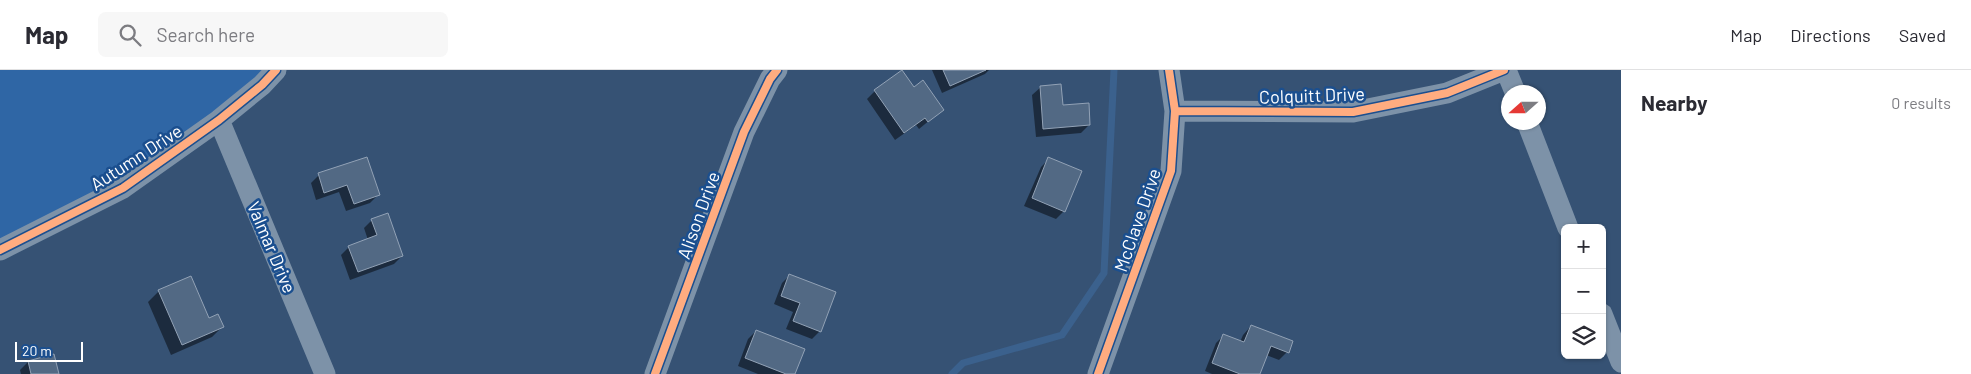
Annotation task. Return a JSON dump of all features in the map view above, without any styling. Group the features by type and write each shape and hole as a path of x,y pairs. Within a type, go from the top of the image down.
{"street":[{"name":"Autumn Drive","path":"0,250 123,188 219,120 262,86 276,70"},
{"name":"Alison Drive","path":"655,374 744,132 770,79 777,70"},
{"name":"McClave Drive","path":"1098,374 1171,171 1174,111 1169,70"},
{"name":"Colquitt Drive","path":"1174,111 1353,112 1447,93 1505,70"},
{"path":"1505,70 1512,85"},
{"name":"Valmar Drive","path":"219,120 325,374"},
{"path":"1530,130 1566,224"},
{"path":"1606,324 1621,362"}],"shaded area":[{"path":"0,70 270,70 202,138 0,245"}],"building":[{"path":"902,70 914,87 923,80 944,110 928,122 925,118 904,133 874,90"},
{"path":"943,70 986,70 950,86"},
{"path":"1061,84 1063,105 1089,103 1090,125 1043,129 1040,86"},
{"path":"367,157 380,195 354,204 347,185 324,193 318,173"},
{"path":"1048,157 1082,171 1065,212 1032,198"},
{"path":"388,213 403,256 358,272 348,246 377,235 371,219"},
{"path":"789,274 836,292 821,332 793,321 800,303 781,296"},
{"path":"191,276 209,318 218,314 224,327 182,345 158,290"},
{"path":"1251,325 1293,341 1289,353 1271,346 1260,374 1240,374 1212,363 1223,334 1244,342"},
{"path":"756,330 805,349 795,374 786,374 745,358"},
{"path":"54,354 59,374 31,374 28,361"}],"waterway":[{"path":"952,374 963,363 1062,335 1104,273 1114,70"}],"cycle path":[{"path":"0,250 123,188 219,120 262,85 276,70"},
{"path":"655,374 744,132 770,79 777,70"},
{"path":"1098,374 1171,171 1175,111 1169,70"},
{"path":"1175,111 1353,112 1447,93 1504,70"}]}
